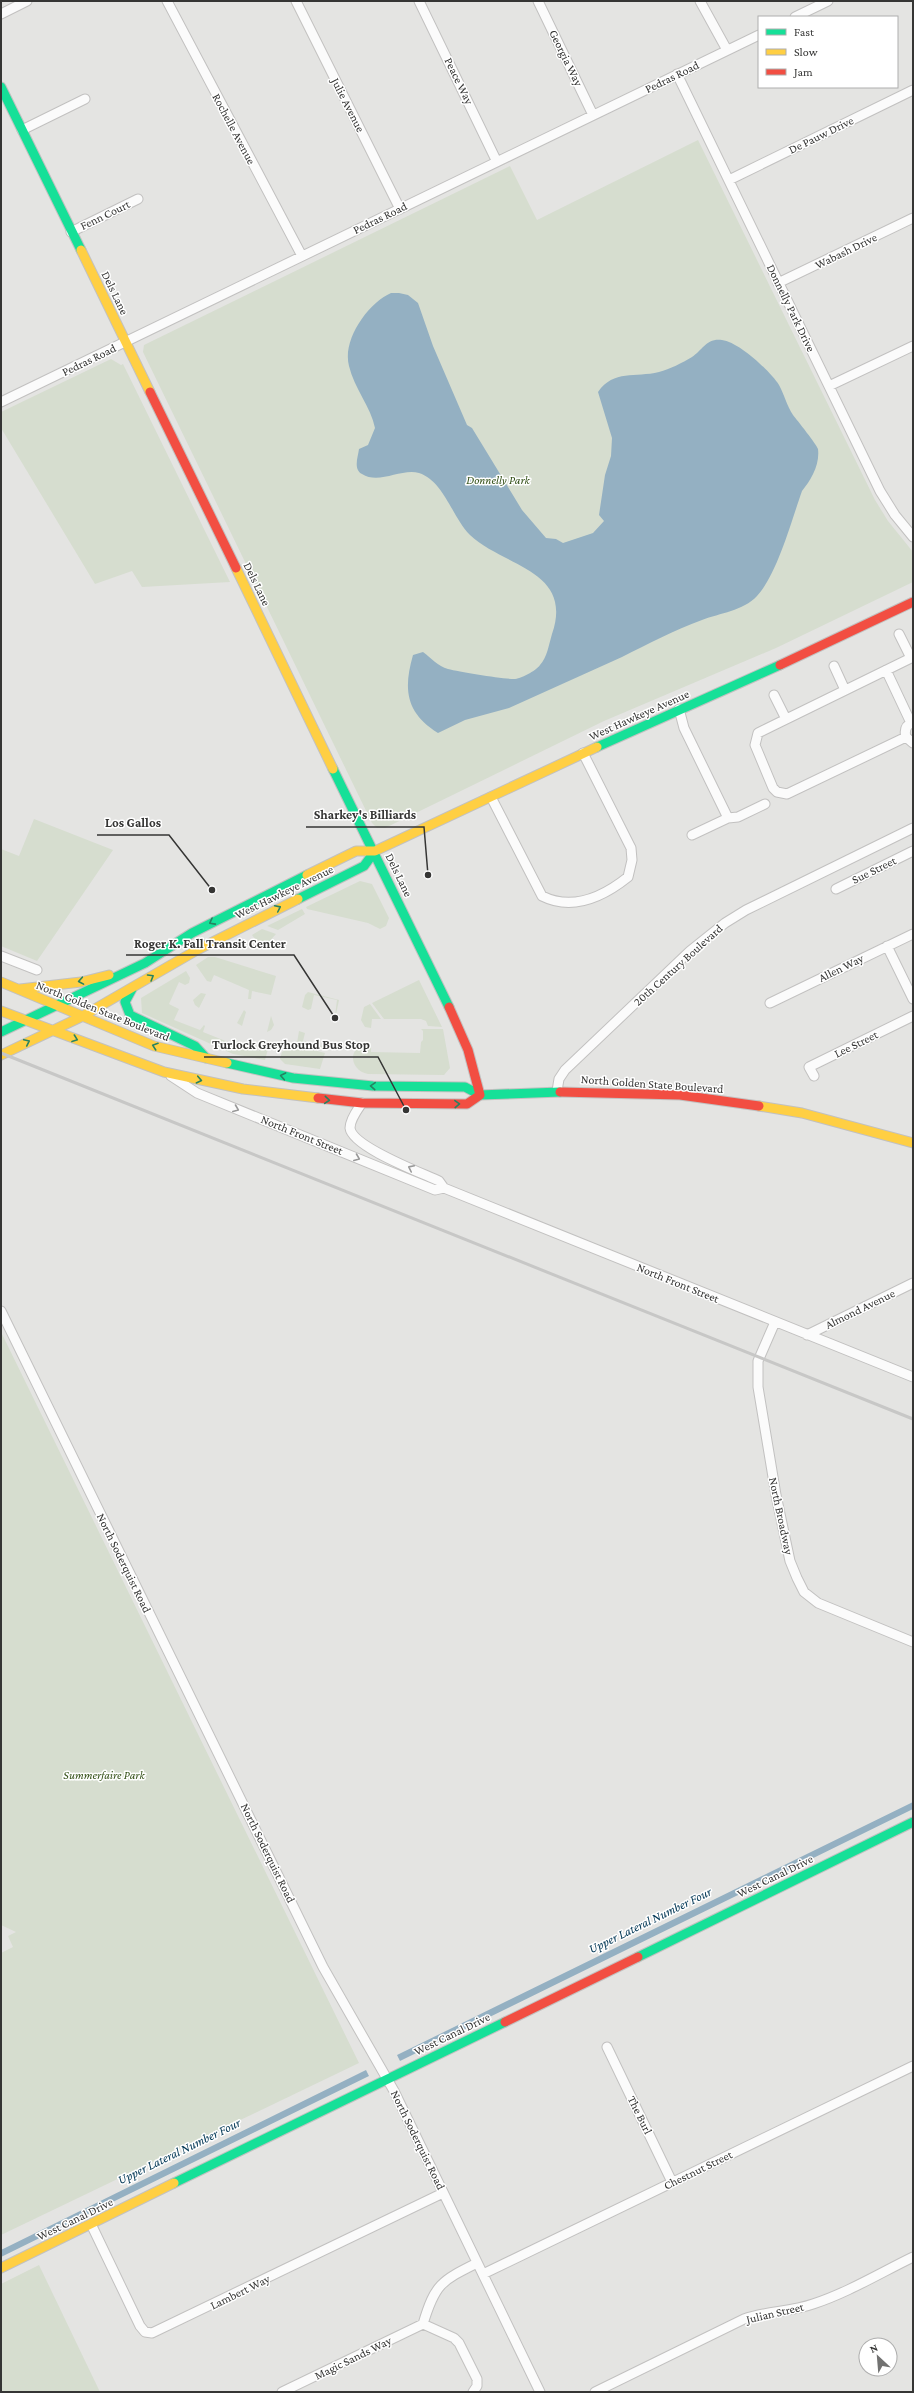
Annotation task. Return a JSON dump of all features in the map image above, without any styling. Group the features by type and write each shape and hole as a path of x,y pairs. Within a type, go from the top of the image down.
{"street":[{"path":"1,14 27,1"},
{"name":"Rochelle Avenue","path":"167,1 302,256"},
{"name":"Julie Avenue","path":"296,1 400,208"},
{"name":"Peace Way","path":"420,1 497,162"},
{"name":"Georgia Way","path":"538,1 593,115"},
{"path":"700,1 727,50"},
{"path":"797,16 828,1"},
{"name":"Pedras Road","path":"1,402 758,34"},
{"name":"Donnelly Park Drive","path":"677,74 882,495 895,515 913,537"},
{"name":"Dels Lane","path":"1,88 375,851 461,1030 480,1095"},
{"name":"De Pauw Drive","path":"729,180 913,90"},
{"path":"22,130 85,99"},
{"name":"Fenn Court","path":"71,232 138,199"},
{"name":"Wabash Drive","path":"778,283 913,218"},
{"path":"829,386 913,346"},
{"name":"West Hawkeye Avenue","path":"1,1032 145,963 192,933 356,850 375,851 679,709 820,648 913,602"},
{"path":"886,670 912,723 905,731 909,740 792,793 782,794 773,788 755,745 758,733 886,670 912,658 899,634"},
{"path":"834,666 845,690"},
{"path":"774,695 786,719"},
{"path":"679,709 684,728 728,818"},
{"path":"491,797 542,896 555,903 572,904 596,897 628,878 632,860 631,848 583,753"},
{"path":"692,835 728,818 738,817 765,804"},
{"name":"20th Century Boulevard","path":"557,1091 559,1079 565,1070 690,950 725,923 746,910 913,828"},
{"name":"West Hawkeye Avenue","path":"1,1055 81,1017 132,989 197,950 364,866 375,851"},
{"name":"Sue Street","path":"836,889 913,851"},
{"name":"Allen Way","path":"770,1003 913,934"},
{"path":"887,946 913,999"},
{"path":"1,956 37,970"},
{"path":"18,989 81,982 145,963"},
{"name":"North Golden State Boulevard","path":"1,982 81,1017 154,1046 269,1073 315,1081 390,1087 464,1087 480,1095 557,1091 654,1094 726,1101 802,1113 913,1143"},
{"path":"132,989 125,1002 130,1015 195,1046 206,1058"},
{"name":"North Golden State Boulevard","path":"1,1011 164,1072 263,1092 362,1103 467,1104 480,1095"},
{"name":"Lee Street","path":"814,1076 809,1067 913,1016"},
{"name":"North Front Street","path":"164,1072 197,1093 436,1190 444,1188"},
{"name":"North Front Street","path":"362,1103 351,1124 351,1131 355,1138 367,1147 439,1181 444,1188 913,1377"},
{"name":"Almond Avenue","path":"807,1335 913,1283"},
{"name":"North Soderquist Road","path":"1,1311 323,1967 388,2079 540,2392"},
{"name":"North Broadway","path":"775,1322 758,1361 758,1387 776,1495 790,1561 796,1578 804,1592 818,1604 913,1642"},
{"name":"West Canal Drive","path":"1,2268 913,1822"},
{"name":"The Burl","path":"607,2047 672,2182"},
{"name":"Chestnut Street","path":"483,2274 913,2066"},
{"name":"Lambert Way","path":"91,2224 140,2326 145,2332 152,2333 443,2193"},
{"name":"Julian Street","path":"595,2392 744,2319 768,2312 806,2307 824,2300 913,2257"},
{"path":"473,2392 477,2386 477,2379 459,2343 454,2338 423,2324 432,2298 438,2287 449,2278 478,2263"},
{"name":"Magic Sands Way","path":"282,2392 423,2324"}],"green space":[{"name":"Donnelly Park","path":"698,140 875,500 888,521 913,552 913,582 776,648 604,721 385,828 377,828 372,823 143,352 144,345 510,166 537,220"},
{"path":"111,359 121,365 123,364 230,582 142,587 132,571 95,584 1,428 1,412"},
{"path":"34,819 113,850 37,961 1,946 1,849 19,856"},
{"path":"360,881 372,884 389,918 386,926 380,929 368,923 307,909 306,907"},
{"path":"302,909 305,914 278,930 267,926"},
{"path":"262,929 276,934 267,944 258,943 252,935"},
{"path":"208,957 215,957 276,976 271,995 252,991 251,999 248,999 249,990 214,975 211,982 207,981 196,965"},
{"path":"186,971 190,978 189,983 185,985 179,982 169,1004 179,1009 174,1020 200,1030 204,1025 203,1032 233,1044 237,1038 237,1046 259,1051 262,1043 265,1043 268,1049 265,1060 233,1054 142,1013 141,998"},
{"path":"419,980 442,1027 428,1026 426,1021 421,1019 384,1019 372,1003"},
{"path":"308,992 339,1000 334,1024 337,1000 314,995 311,1009 308,1010 302,1007 305,995"},
{"path":"201,993 206,994 199,1008 195,1005 193,1000"},
{"path":"370,1004 381,1019 372,1019 371,1028 365,1027 361,1020 364,1007"},
{"path":"244,1010 246,1012 242,1026 237,1023"},
{"path":"271,1016 274,1025 271,1030 267,1032"},
{"path":"421,1029 443,1029 450,1068 444,1075 368,1074 361,1072 354,1063 354,1052 363,1045 371,1044 371,1052 420,1053 421,1042 423,1040 423,1031"},
{"path":"299,1031 305,1033 303,1041 326,1047 326,1050 297,1043"},
{"path":"294,1045 325,1053 320,1069 285,1064 280,1059 282,1052"},
{"name":"Summerfaire Park","path":"1,1332 359,2063 1,2235 1,1953 13,1947 8,1936 16,1932 1,1925"},
{"path":"39,2265 100,2392 1,2392 1,2284"}],"water":[{"path":"391,293 408,295 418,303 433,346 467,425 472,428 522,510 546,538 556,539 563,543 593,533 604,521 599,515 605,475 611,456 612,438 598,392 604,385 618,377 650,374 680,364 696,354 708,343 717,340 729,342 754,358 775,379 793,415 807,432 818,449 818,461 814,472 802,491 789,531 771,575 757,596 745,605 681,628 622,657 509,708 465,720 438,733 427,725 413,709 408,690 408,679 413,655 423,652 435,662 448,669 500,678 520,678 535,670 544,659 548,651 556,613 553,596 545,583 532,572 484,546 470,535 458,519 441,491 428,477 412,472 376,478 369,477 359,472 357,463 359,449 368,445 375,428 370,413 351,374 348,356 349,345 353,334 366,314 382,298"},
{"path":"913,1802 913,1809 400,2061 397,2055"},
{"path":"366,2070 369,2076 1,2257 1,2250"}],"railway":[{"path":"1,1053 913,1419"}],"traffic: fast":[{"path":"1,87 81,250"},
{"path":"597,747 780,665"},
{"path":"333,769 449,1007"},
{"path":"298,899 364,866 375,851"},
{"path":"1,1032 145,963 192,933 307,875"},
{"path":"132,989 125,1002 130,1015 195,1046 206,1058"},
{"path":"227,1063 293,1078 373,1086 465,1087 480,1095 560,1092"},
{"path":"638,1957 913,1822"},
{"path":"174,2183 505,2022"}],"traffic: slow":[{"path":"81,250 150,392"},
{"path":"236,568 333,769"},
{"path":"307,875 356,851 375,851 597,747"},
{"path":"1,1055 81,1017 197,950 298,899"},
{"path":"20,989 81,982 109,975"},
{"path":"1,982 154,1046 227,1063"},
{"path":"1,1011 164,1072 243,1089 318,1098"},
{"path":"759,1106 802,1113 913,1143"},
{"path":"1,2268 174,2183"}],"traffic: jam":[{"path":"150,392 236,568"},
{"path":"780,665 913,602"},
{"path":"449,1007 468,1050 480,1095"},
{"path":"560,1092 680,1095 759,1106"},
{"path":"318,1098 362,1103 467,1104 480,1095"},
{"path":"505,2022 638,1957"}],"place":[{"name":"Sharkey's Billiards","path":"428,875"},
{"name":"Los Gallos","path":"212,890"},
{"name":"Roger K. Fall Transit Center","path":"335,1018"},
{"name":"Turlock Greyhound Bus Stop","path":"406,1110"}],"water label":[{"name":"Upper Lateral Number Four","path":"650,1920"},
{"name":"Upper Lateral Number Four","path":"179,2151"}]}
